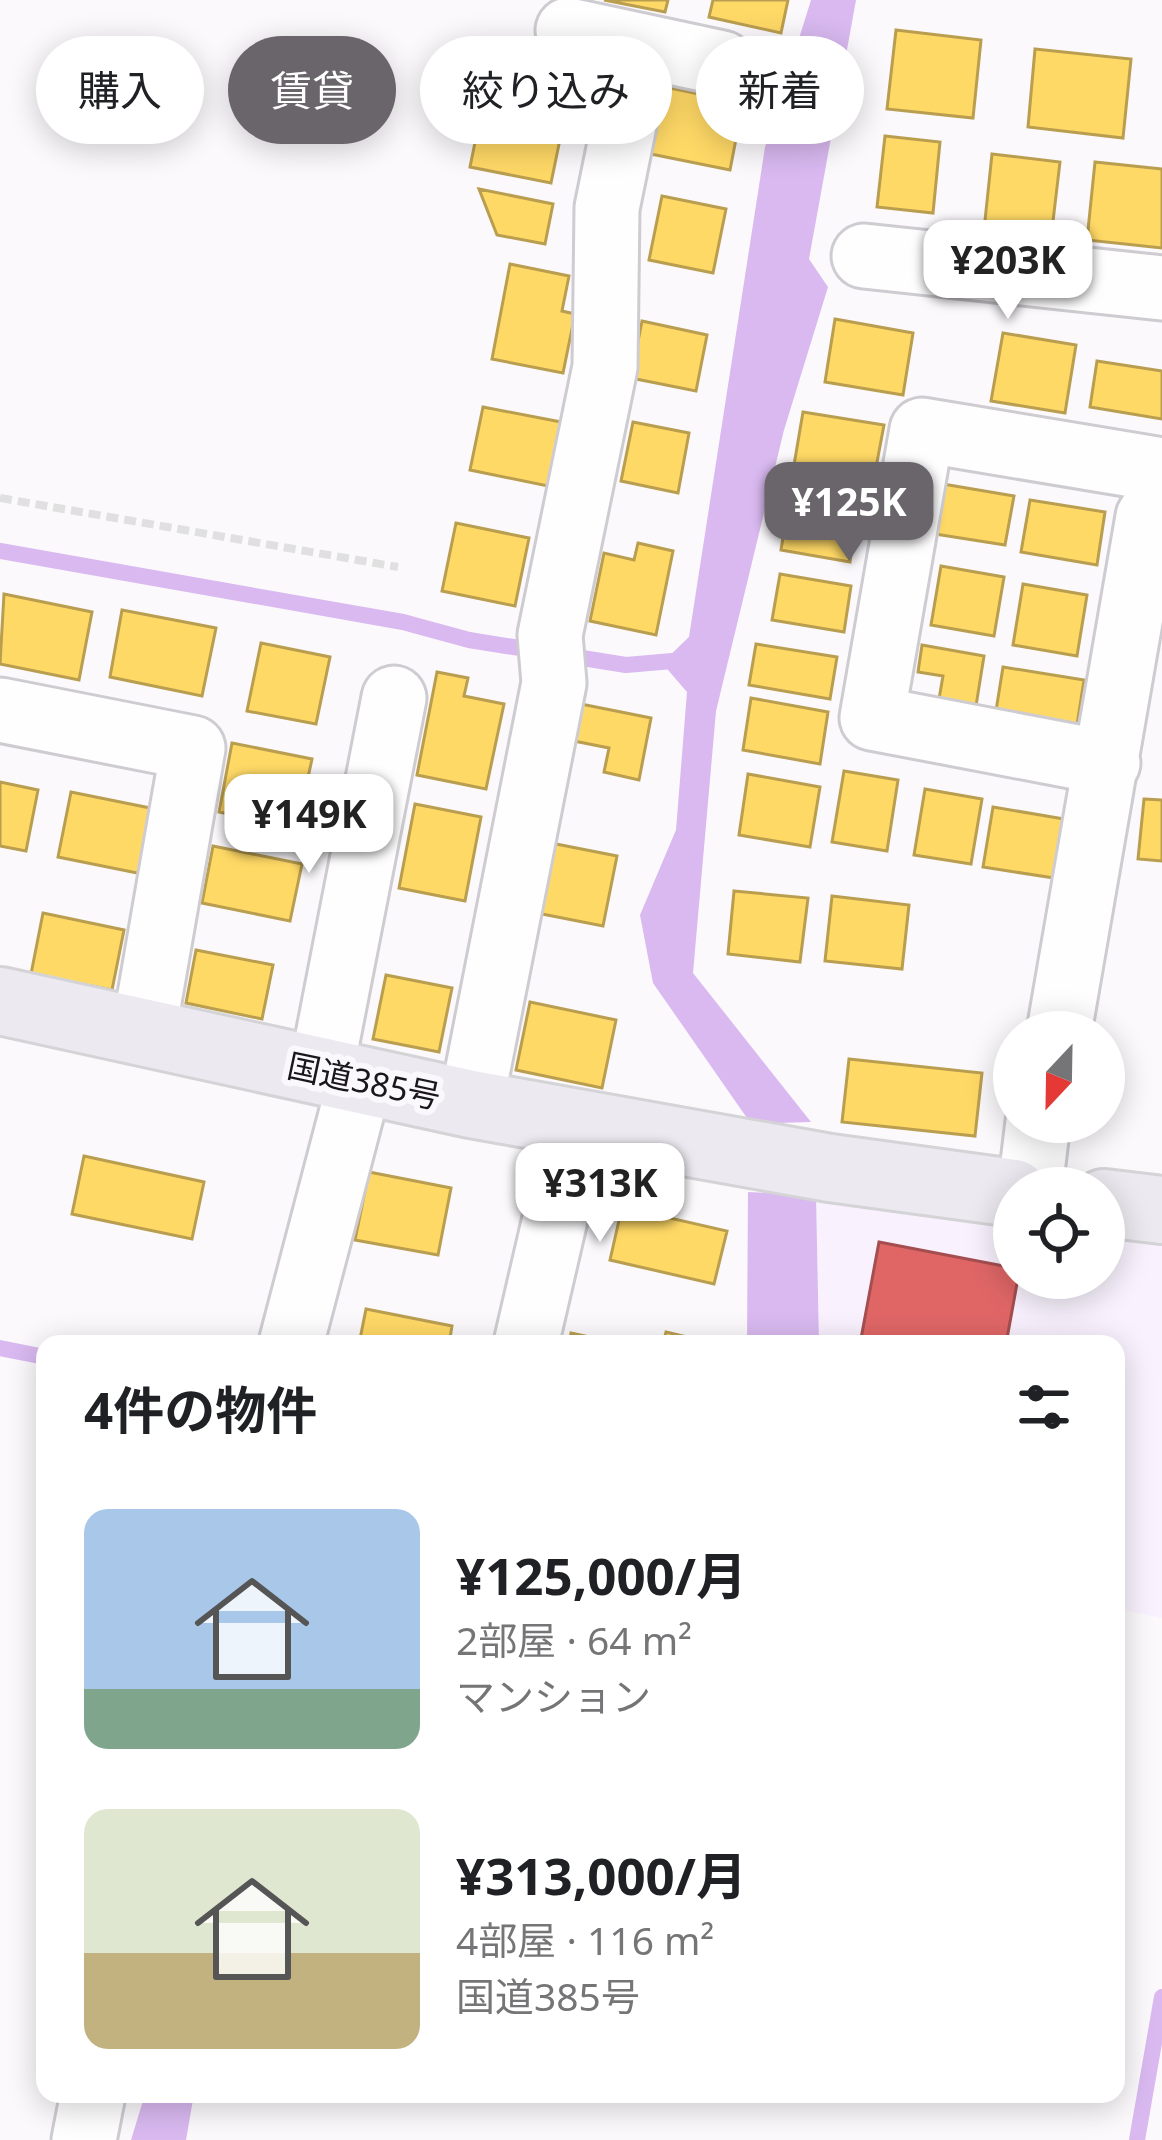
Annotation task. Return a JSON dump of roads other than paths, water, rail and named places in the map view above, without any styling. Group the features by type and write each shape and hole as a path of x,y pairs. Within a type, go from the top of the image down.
{"highway":[{"name":"国道385号","path":"0,1001 471,1104 810,1165 993,1190"},
{"path":"1125,1206 1162,1210"}],"street":[{"path":"568,30 595,36"},
{"path":"471,1104 605,367 607,208 620,144"},
{"path":"864,256 1162,288"},
{"path":"1108,763 872,718 922,430 1162,470"},
{"path":"1063,1011 1148,517 1162,496"},
{"path":"293,1335 341,1077 394,698"},
{"path":"0,710 193,748 144,1030"},
{"path":"528,1335 577,1124"},
{"path":"84,2140 91,2103"}],"waterway":[{"path":"0,551 403,622 469,640 626,665 684,660"},
{"path":"0,1348 36,1355"},
{"path":"1137,2140 1162,1997"}]}
